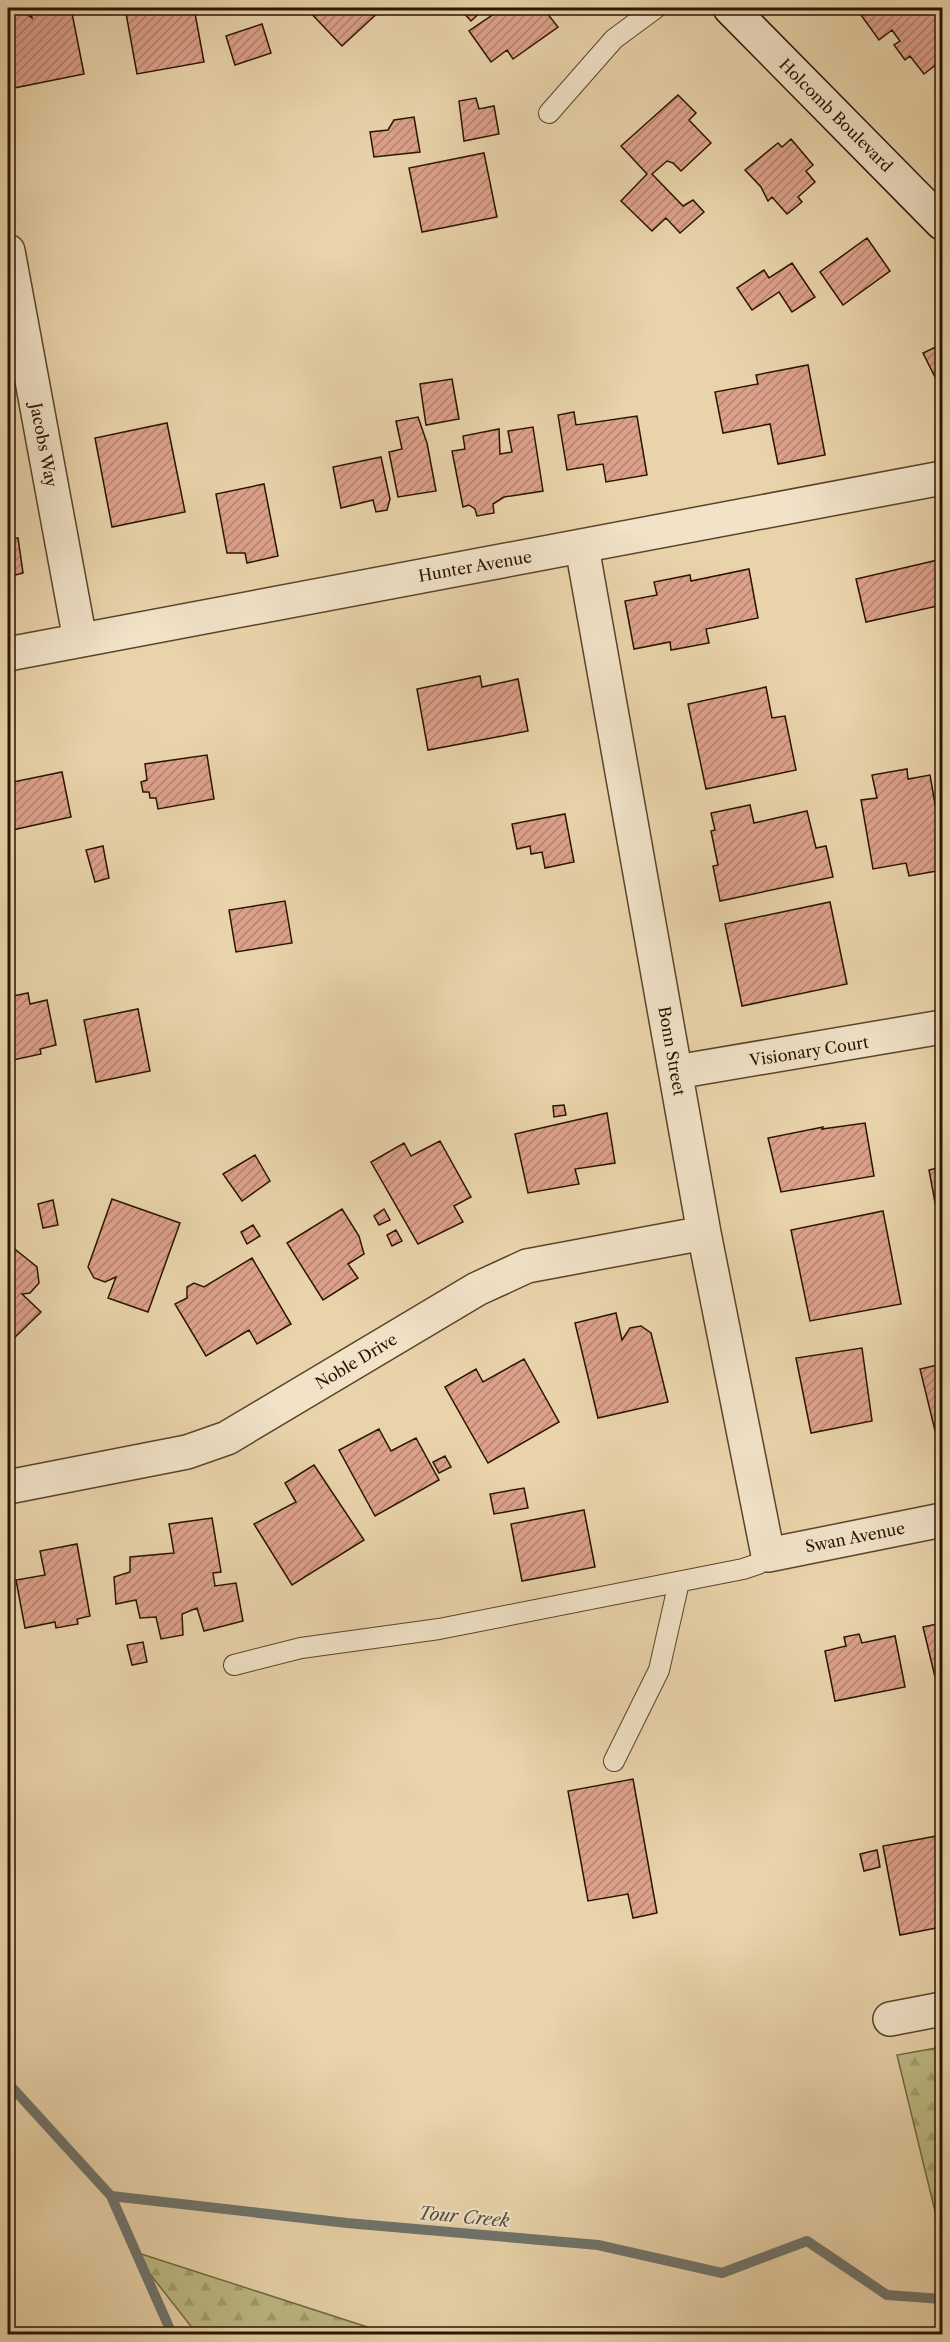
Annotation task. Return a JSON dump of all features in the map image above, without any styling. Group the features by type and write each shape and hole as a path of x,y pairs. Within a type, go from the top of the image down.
{"street":[{"name":"Holcomb Boulevard","path":"730,8 942,222"},
{"name":"Jacobs Way","path":"8,251 80,640"},
{"name":"Hunter Avenue","path":"8,654 942,478"},
{"name":"Bonn Street","path":"582,547 704,1233 768,1555"},
{"name":"Visionary Court","path":"676,1072 942,1027"},
{"name":"Noble Drive","path":"8,1487 187,1452 227,1438 477,1289 528,1266 704,1233"},
{"name":"Swan Avenue","path":"768,1555 942,1520"},
{"path":"890,2019 942,2009"}],"lane":[{"path":"549,113 614,39 656,8"},
{"path":"234,1665 301,1648 439,1629 743,1569 758,1563 768,1555"},
{"path":"614,1761 659,1670 679,1582"}],"green space":[{"path":"942,2047 942,2240 897,2055"},
{"path":"132,2251 389,2334 197,2334"}],"building":[{"path":"30,8 71,8 84,74 14,88 8,52 8,15 21,10 32,18"},
{"path":"125,8 194,8 204,62 137,74"},
{"path":"306,8 383,8 342,46"},
{"path":"459,8 485,8 471,21"},
{"path":"499,8 543,8 558,27 513,59 507,50 491,62 469,31 501,9"},
{"path":"856,8 942,8 942,60 924,74 910,56 905,60 894,45 900,41 892,30 879,40"},
{"path":"262,24 271,53 235,65 226,36"},
{"path":"678,95 696,113 689,120 711,143 681,171 673,163 667,161 652,174 683,206 693,200 704,212 680,233 666,218 652,231 621,201 647,174 621,146"},
{"path":"476,98 479,109 494,106 499,134 464,141 459,101"},
{"path":"414,117 420,152 374,157 370,132 388,130 394,120"},
{"path":"791,139 813,165 806,171 815,182 798,197 802,202 787,214 772,197 768,201 761,187 745,170 778,143 782,147"},
{"path":"484,153 497,217 422,232 409,168"},
{"path":"867,238 890,271 843,305 820,272"},
{"path":"792,263 815,297 792,312 779,292 752,310 737,288 764,270 769,278"},
{"path":"942,344 942,377 936,379 923,353"},
{"path":"808,365 825,455 778,464 770,424 723,433 715,392 758,384 756,375"},
{"path":"452,379 459,419 426,425 420,384"},
{"path":"574,412 576,425 637,416 647,475 606,482 603,464 567,470 558,415"},
{"path":"418,417 427,443 436,491 398,497 389,452 402,449 396,421"},
{"path":"167,423 185,512 112,527 95,438"},
{"path":"533,427 543,491 504,497 493,504 494,513 477,516 475,509 469,505 463,507 452,451 465,449 463,436 499,429 500,454 512,452 508,431"},
{"path":"381,457 390,499 387,510 376,512 373,500 341,508 333,467"},
{"path":"264,484 278,556 247,563 245,553 227,553 216,494"},
{"path":"18,538 23,573 8,577 8,539"},
{"path":"942,559 942,605 866,622 856,579"},
{"path":"749,569 758,618 706,629 709,643 671,650 670,642 634,649 625,601 657,595 654,582 690,575 691,581"},
{"path":"480,676 482,687 518,679 528,731 428,750 417,689"},
{"path":"766,687 772,718 785,716 796,770 706,789 688,704"},
{"path":"207,755 214,799 158,809 156,798 150,798 149,792 143,792 141,782 147,780 145,764"},
{"path":"907,769 908,779 930,775 942,844 942,870 909,876 906,863 873,869 861,800 877,798 872,775"},
{"path":"62,772 71,817 8,831 8,783"},
{"path":"750,805 754,823 807,811 816,848 826,846 833,877 720,901 713,866 718,865 711,831 715,830 711,813"},
{"path":"565,814 574,862 545,868 542,852 531,854 530,846 517,849 512,824"},
{"path":"103,846 109,878 95,882 86,850"},
{"path":"285,901 292,943 236,952 229,910"},
{"path":"830,902 847,984 742,1006 725,924"},
{"path":"28,993 30,1004 47,1000 56,1045 40,1049 41,1054 8,1061 8,997"},
{"path":"138,1009 150,1071 96,1082 84,1020"},
{"path":"564,1105 566,1115 554,1117 553,1106"},
{"path":"607,1113 615,1163 575,1169 579,1184 528,1193 515,1134"},
{"path":"865,1123 874,1176 781,1192 768,1138 823,1127 822,1129"},
{"path":"440,1141 471,1197 454,1206 463,1222 418,1244 371,1162 404,1143 411,1156"},
{"path":"255,1155 270,1181 242,1201 223,1174"},
{"path":"942,1167 942,1223 939,1224 929,1170"},
{"path":"112,1199 180,1223 148,1312 108,1298 116,1277 105,1282 94,1278 88,1267"},
{"path":"53,1200 58,1225 43,1228 38,1204"},
{"path":"342,1209 359,1236 364,1254 348,1264 358,1278 323,1300 287,1243"},
{"path":"384,1209 390,1220 379,1225 374,1216"},
{"path":"883,1211 901,1304 810,1321 791,1230"},
{"path":"253,1225 260,1236 247,1244 241,1232"},
{"path":"396,1230 402,1241 392,1246 387,1235"},
{"path":"11,1246 37,1267 39,1283 30,1293 22,1294 41,1312 11,1341 8,1338 8,1250"},
{"path":"252,1258 291,1324 257,1344 249,1330 206,1356 175,1304 187,1298 187,1287 194,1283 204,1287"},
{"path":"616,1313 622,1340 630,1328 641,1326 651,1333 668,1402 598,1418 575,1323"},
{"path":"862,1348 872,1421 811,1433 796,1358"},
{"path":"524,1359 559,1422 488,1463 445,1387 476,1369 483,1382"},
{"path":"942,1364 942,1447 939,1447 920,1369"},
{"path":"379,1429 391,1451 416,1438 439,1480 375,1516 339,1450"},
{"path":"445,1456 451,1467 439,1473 433,1462"},
{"path":"314,1465 364,1540 292,1585 254,1524 296,1502 285,1483"},
{"path":"524,1488 528,1508 494,1514 490,1494"},
{"path":"584,1510 595,1567 522,1581 511,1524"},
{"path":"212,1518 221,1572 213,1573 215,1586 236,1583 243,1621 204,1631 197,1608 182,1614 183,1635 161,1639 156,1617 140,1618 136,1600 116,1604 114,1577 130,1572 130,1557 174,1553 169,1524"},
{"path":"77,1544 90,1616 77,1619 78,1624 56,1628 55,1622 25,1628 16,1580 45,1575 40,1551"},
{"path":"8,1604 12,1604 13,1630 8,1630"},
{"path":"942,1623 942,1683 936,1681 923,1627"},
{"path":"859,1634 862,1643 895,1636 905,1687 835,1701 825,1651 846,1646 844,1637"},
{"path":"143,1642 147,1662 132,1665 127,1645"},
{"path":"633,1779 657,1913 633,1918 628,1894 588,1901 568,1791"},
{"path":"942,1835 942,1927 900,1935 883,1846"},
{"path":"877,1850 880,1867 864,1871 860,1854"}],"waterway":[{"name":"Tour Creek","path":"8,2083 111,2196 347,2223 598,2245 722,2273 807,2241 887,2295 942,2299"},
{"path":"111,2196 172,2334"}]}
